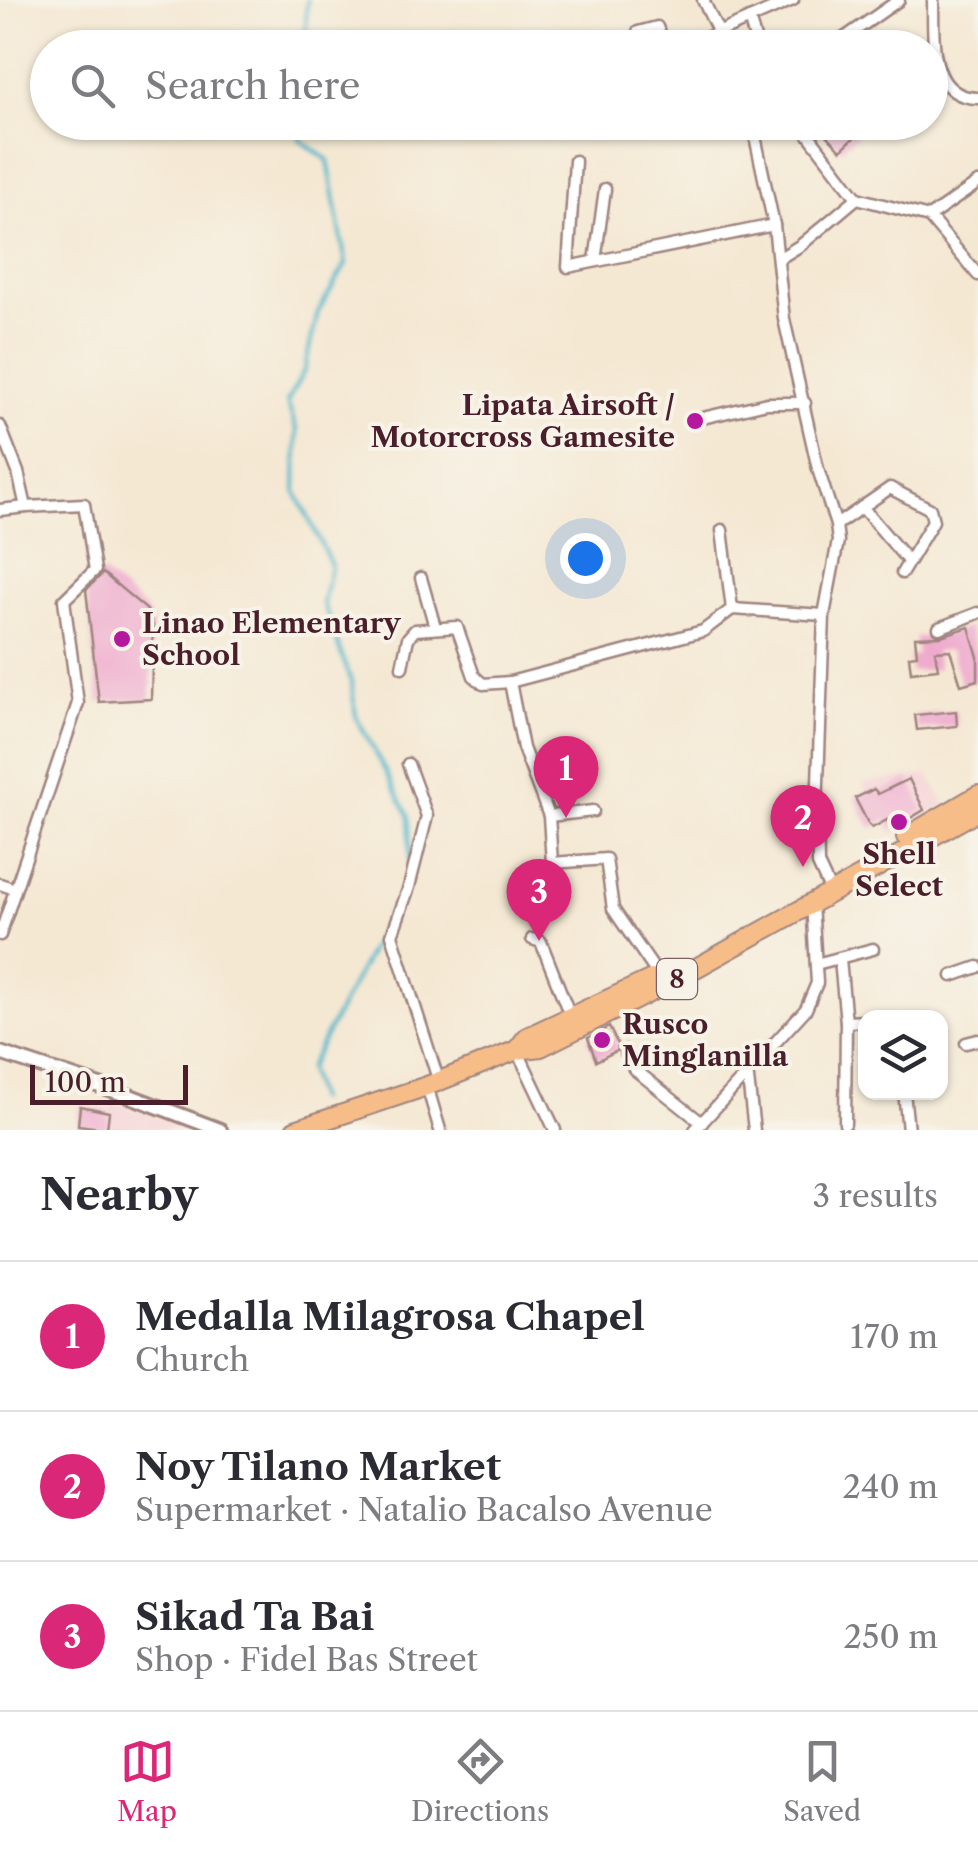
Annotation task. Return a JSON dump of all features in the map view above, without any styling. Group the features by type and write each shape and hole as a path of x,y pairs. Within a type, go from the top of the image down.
{"highway":[{"name":"8","path":"295,1130 433,1084 516,1050 540,1047 576,1030 669,983 812,902 828,887 978,796"},
{"name":"8","path":"516,1050 527,1036 658,975 978,811"}],"street":[{"path":"703,0 720,30"},
{"path":"726,30 793,0"},
{"path":"856,30 899,0"},
{"path":"933,0 934,30"},
{"path":"749,20 752,30"},
{"path":"948,81 958,93 978,98"},
{"path":"756,140 780,258 784,318 838,541 824,615 817,829 818,864 828,887"},
{"path":"812,140 856,198 930,217 978,275"},
{"path":"576,161 568,266 774,224"},
{"path":"930,217 978,183"},
{"path":"595,261 605,190"},
{"path":"780,258 856,198"},
{"path":"698,419 766,403 805,404"},
{"path":"0,426 18,472 26,507"},
{"path":"836,525 893,488 930,509 933,520 902,573"},
{"path":"0,510 84,504 95,570 64,600 78,703 0,935"},
{"path":"862,507 908,561"},
{"path":"722,530 732,610"},
{"path":"422,578 435,628"},
{"path":"402,667 408,638 415,630 459,628 478,681 483,684 510,682 703,631 732,610 824,615"},
{"path":"939,628 978,613"},
{"path":"510,682 523,748 550,816 553,864 606,860 613,909 658,975"},
{"path":"408,764 426,820 392,935 433,1084 440,1130"},
{"path":"550,816 593,811"},
{"path":"0,884 15,889"},
{"path":"624,1050 634,1069 698,1126 806,1010 816,983 812,902"},
{"path":"532,939 541,942 571,1018"},
{"path":"816,964 873,949"},
{"path":"840,960 846,1022 846,1124"},
{"path":"952,976 978,967"},
{"path":"846,1022 858,1021"},
{"path":"516,1050 554,1130"},
{"path":"0,1053 220,1130"},
{"path":"748,1070 754,1130"},
{"path":"905,1100 908,1130"}],"shaded area":[{"path":"928,775 946,805 893,834 862,783"},
{"path":"111,1102 153,1115 198,1130 107,1130"}],"building":[{"path":"832,140 852,140 841,150"},
{"name":"Linao Elementary School","path":"103,573 147,610 153,625 151,699 99,702 86,590"},
{"path":"969,627 978,657 978,680 961,685 950,650 935,651 938,669 911,672 909,656 917,655 915,637 941,636"},
{"path":"956,711 957,726 917,730 915,715"},
{"path":"909,779 924,810 892,829 887,820 872,828 855,798 874,789 878,794"},
{"name":"Rusco Minglanilla","path":"609,1027 618,1045 616,1051 596,1061 588,1038"},
{"path":"80,1106 109,1112 107,1129 78,1125"}],"waterway":[{"path":"306,30 307,0"},
{"path":"300,140 328,160 346,264 318,312 304,371 287,402 297,431 296,492 331,565 323,603 351,681 356,716 409,816 410,867"},
{"path":"317,1100 308,1069 407,880"}],"place":[{"name":"Lipata Airsoft / Motorcross Gamesite","path":"695,421"},
{"name":"Linao Elementary School","path":"122,639"},
{"name":"Medalla Milagrosa Chapel","path":"566,818"},
{"name":"Shell Select","path":"899,822"},
{"name":"Noy Tilano Market","path":"803,867"},
{"name":"Sikad Ta Bai","path":"539,941"},
{"name":"Rusco Minglanilla","path":"602,1040"}]}
